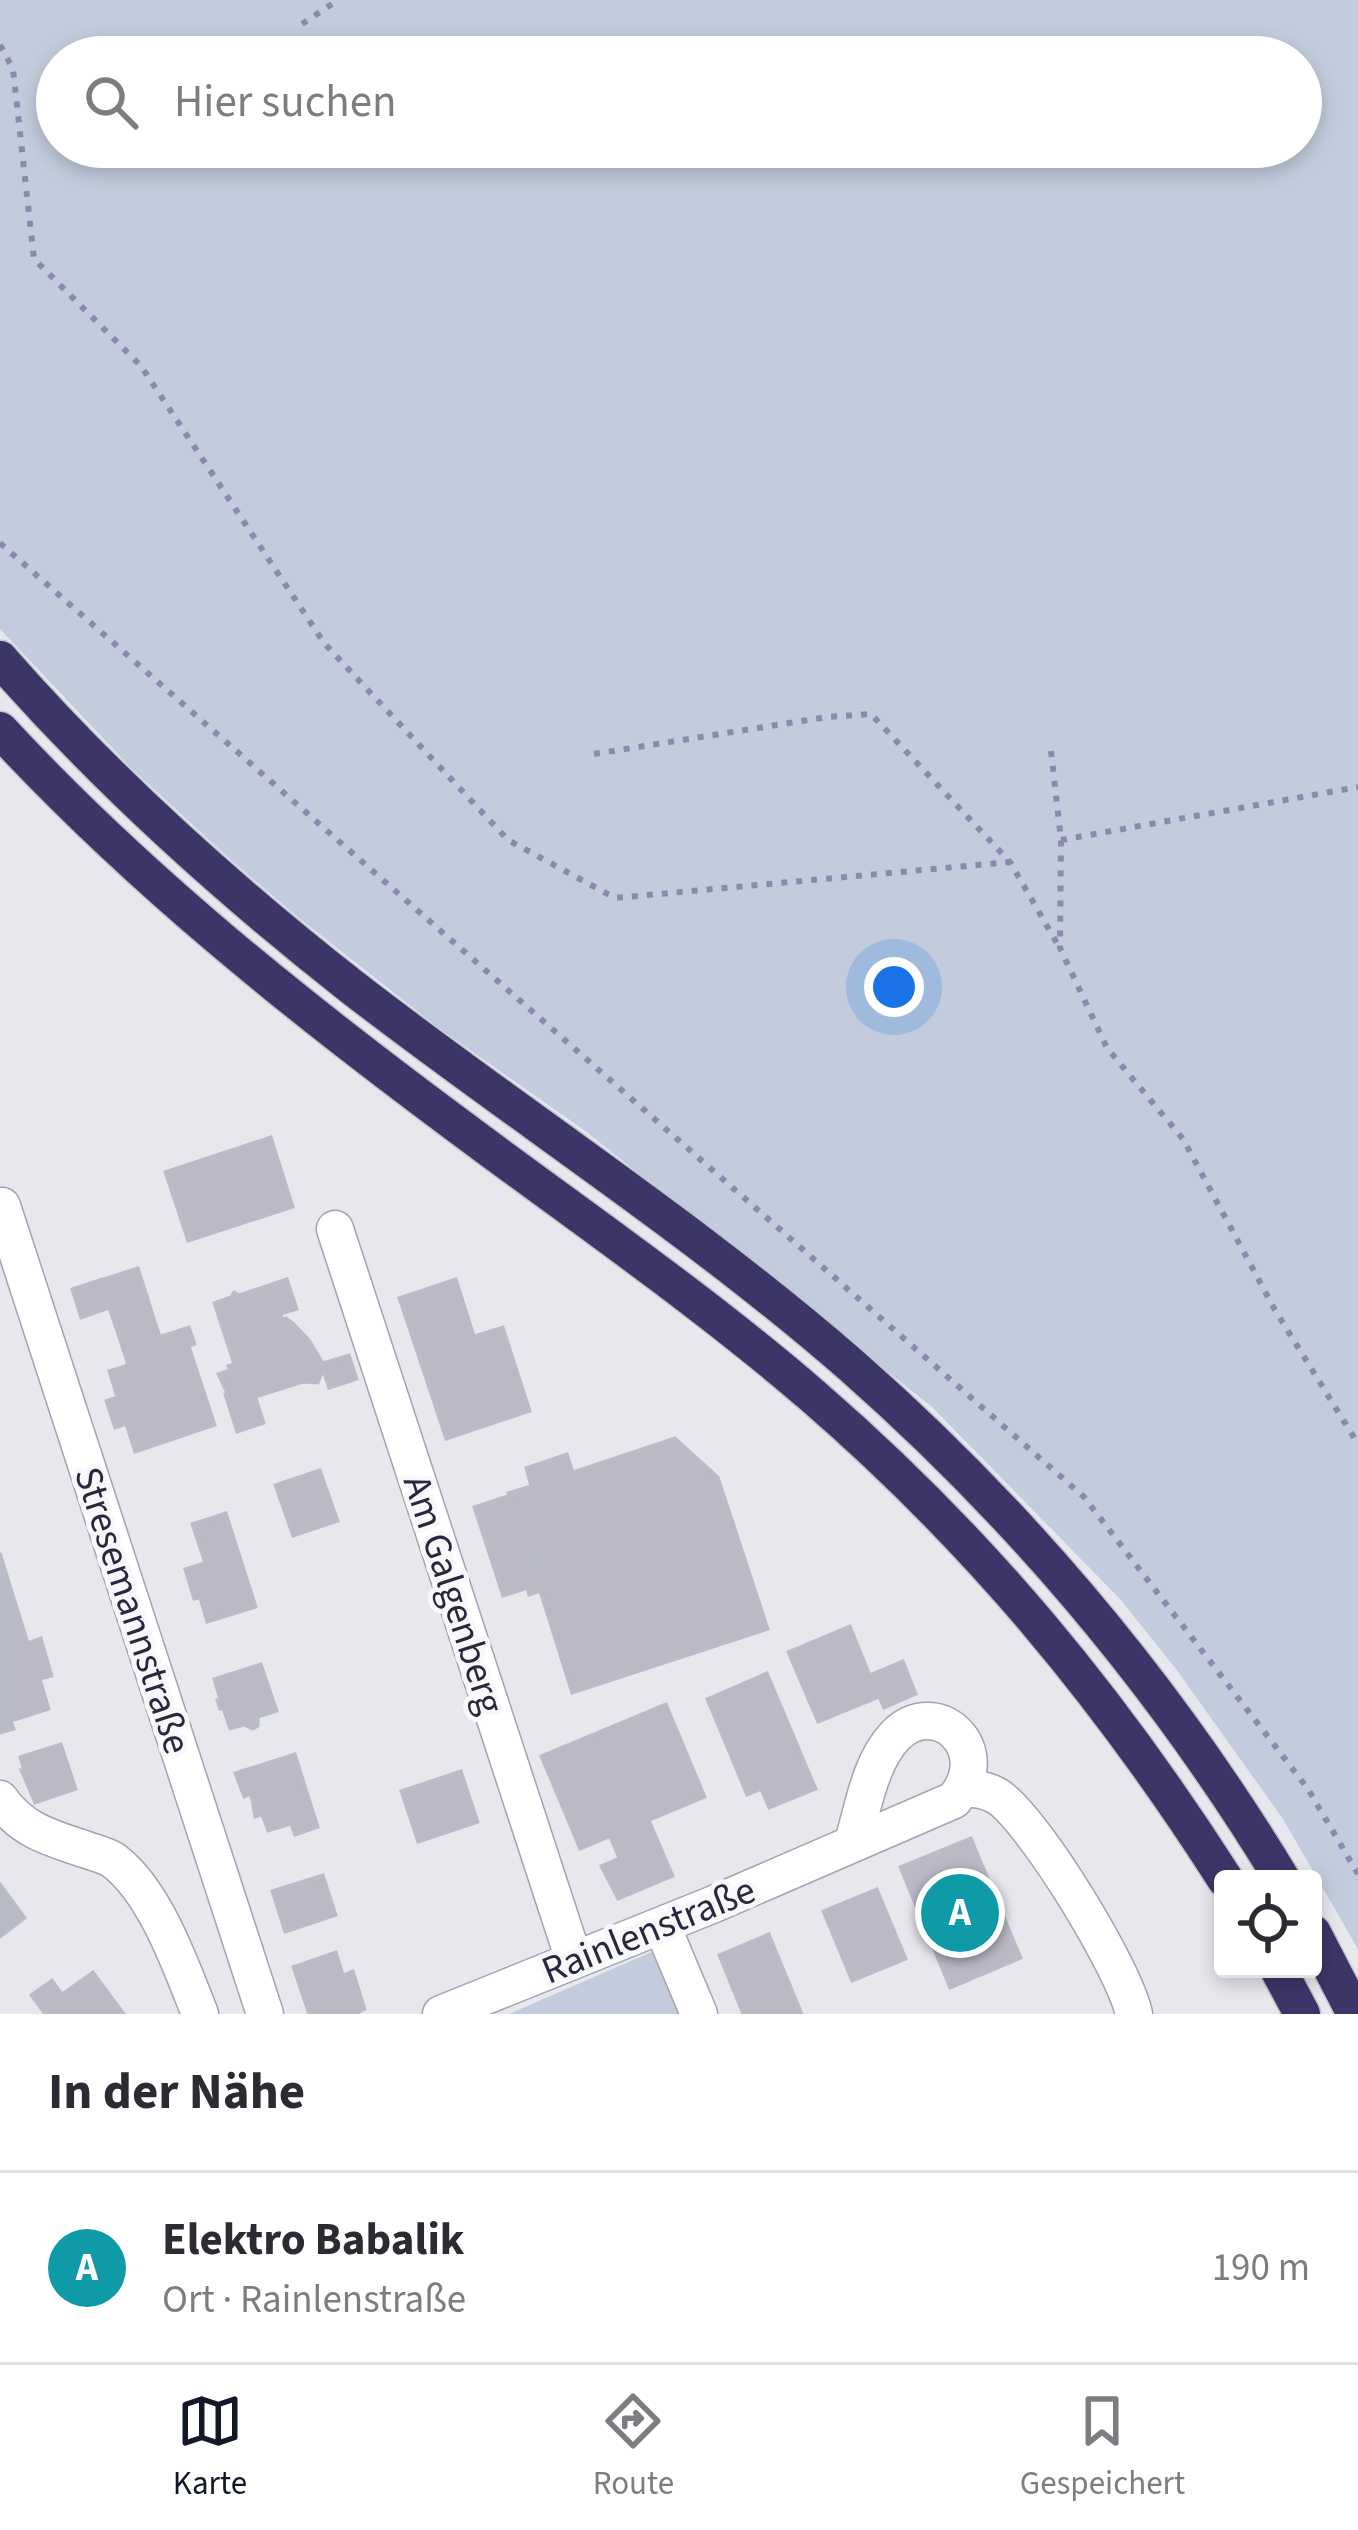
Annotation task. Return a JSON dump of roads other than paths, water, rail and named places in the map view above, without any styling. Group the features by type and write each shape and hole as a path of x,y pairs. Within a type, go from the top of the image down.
{"highway":[{"path":"0,659 158,823 285,933 712,1253 917,1425 1101,1621 1207,1761 1276,1870"},
{"path":"0,730 82,815 252,967 680,1289 814,1396 883,1459 943,1516 1069,1657 1132,1739 1220,1870"},
{"path":"1322,1950 1355,2014"},
{"path":"1284,1978 1302,2014"}],"street":[{"name":"Stresemannstraße","path":"2,1206 265,2014"},
{"name":"Am Galgenberg","path":"335,1229 574,1960"},
{"path":"853,1842 882,1754 895,1736 910,1724 927,1720 943,1724 968,1748 970,1767 964,1788 998,1796 1038,1842 1120,1973 1134,2014"},
{"name":"Rainlenstraße","path":"441,2014 662,1926 954,1800 964,1788"},
{"path":"0,1798 20,1823 44,1837 110,1858 133,1879 157,1915 200,2014"},
{"path":"662,1926 699,2014"}],"place":[{"name":"Elektro Babalik","path":"960,1913"}]}
